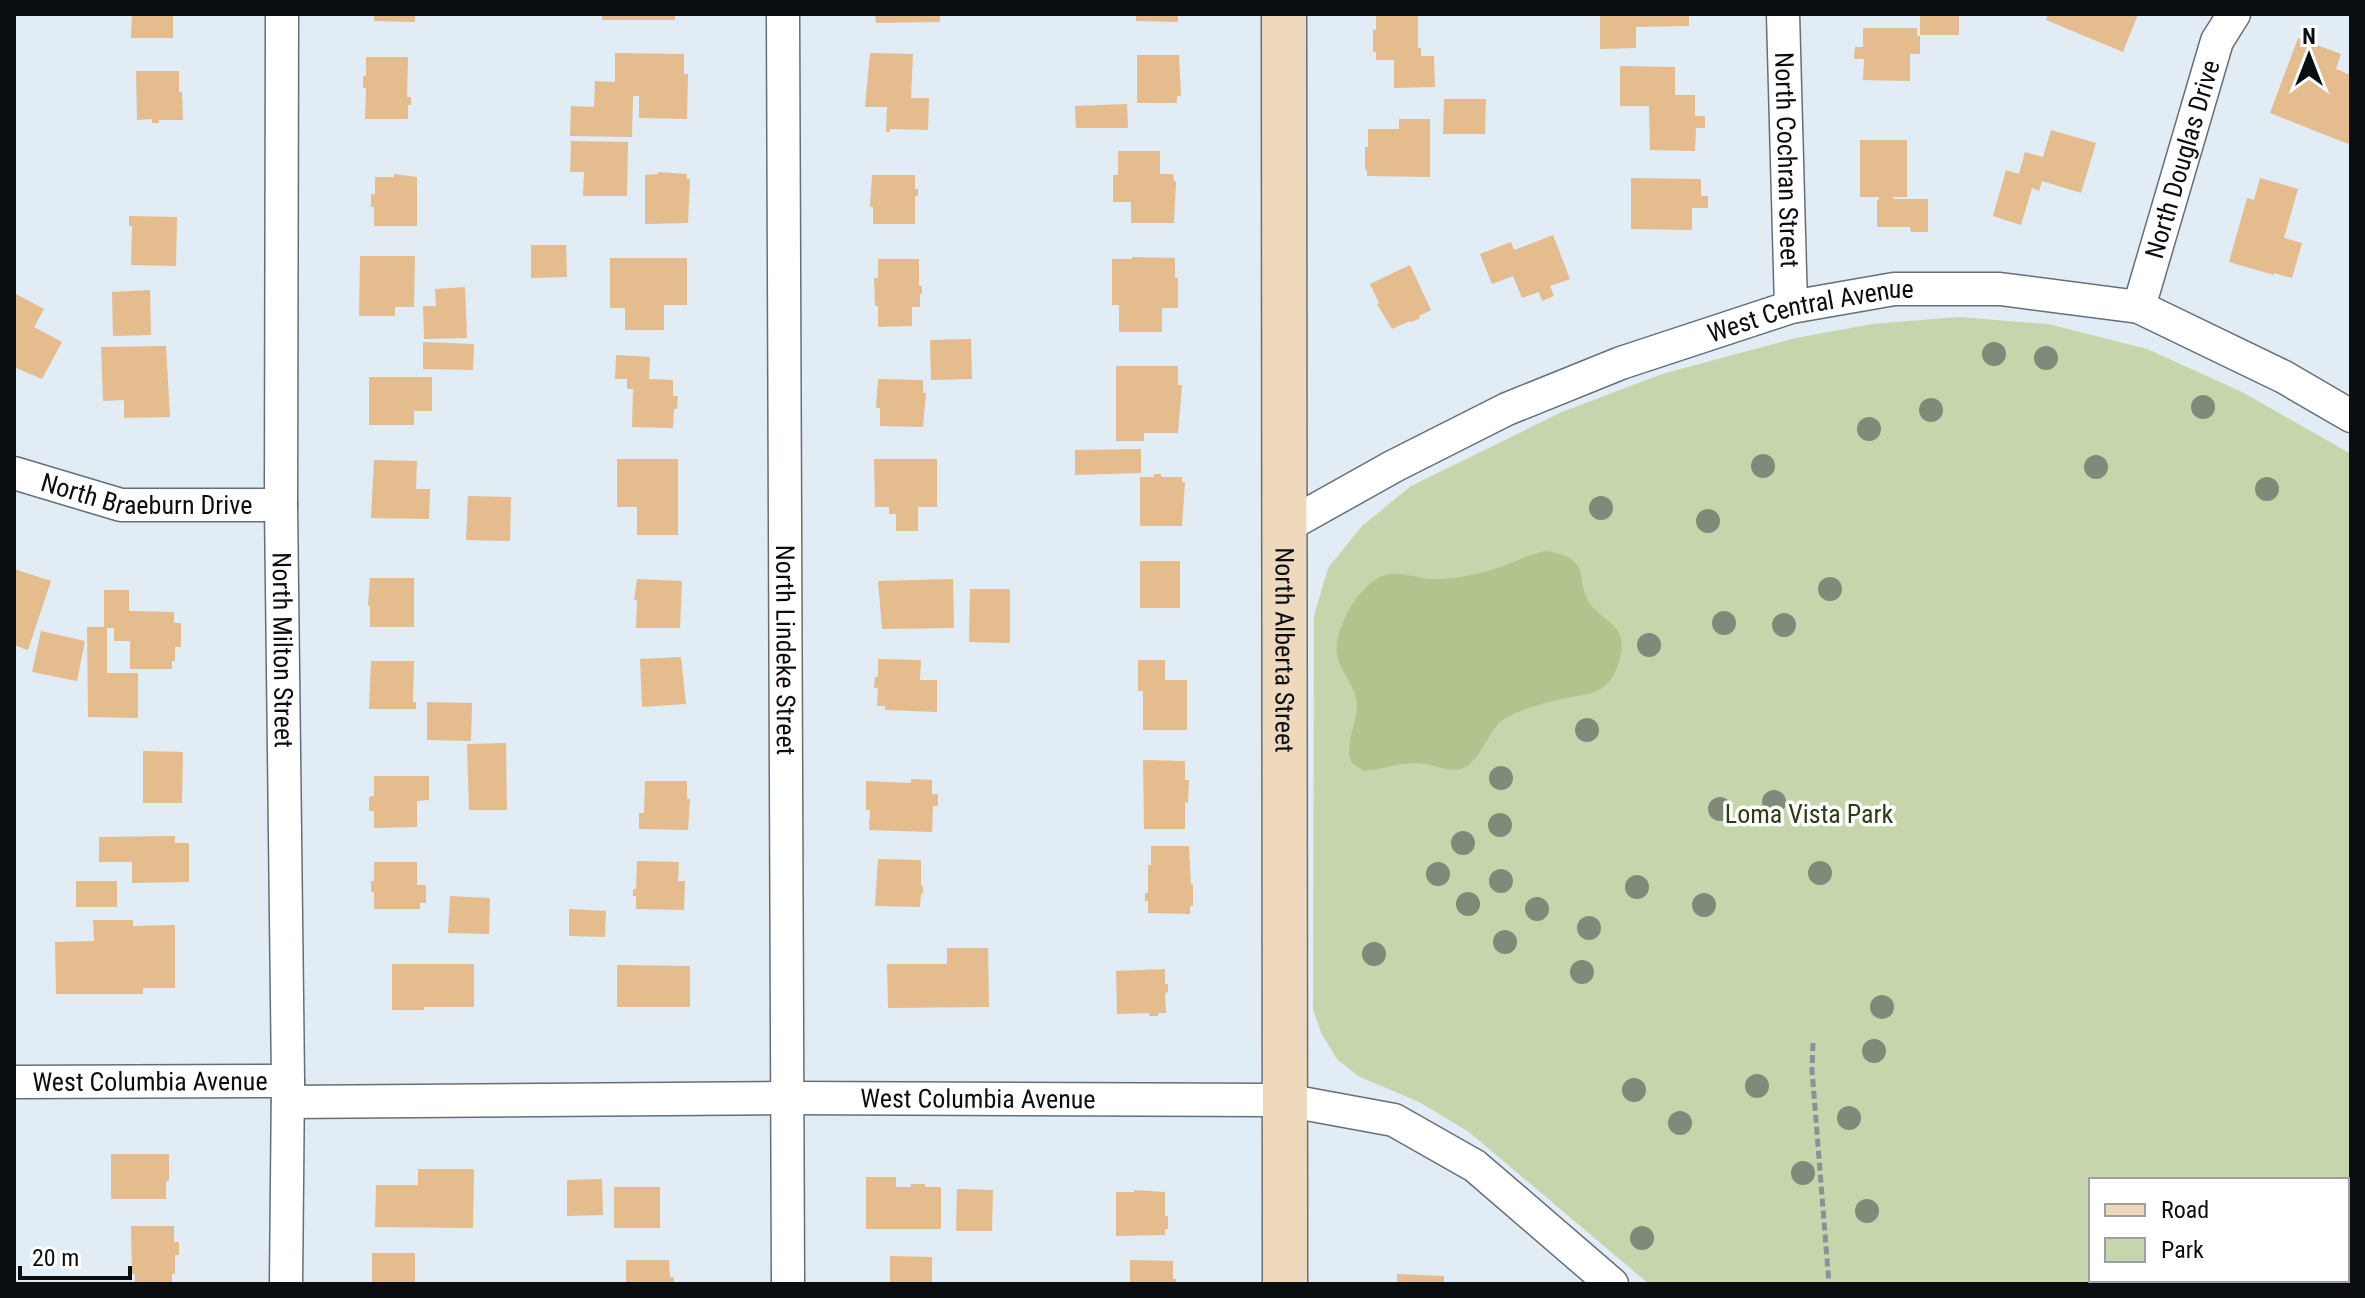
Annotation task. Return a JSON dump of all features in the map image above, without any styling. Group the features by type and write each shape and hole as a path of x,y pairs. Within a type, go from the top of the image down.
{"main road":[{"name":"North Alberta Street","path":"1284,14 1285,1284"}],"street":[{"name":"North Milton Street","path":"282,14 281,505 288,1092 286,1284"},
{"name":"North Lindeke Street","path":"783,14 788,1284"},
{"name":"North Cochran Street","path":"1783,14 1791,307"},
{"name":"North Douglas Drive","path":"2139,307 2217,41 2234,14"},
{"name":"West Central Avenue","path":"1285,527 1394,466 1507,409 1621,363 1791,307 1894,289 2000,289 2139,307 2284,377 2351,416"},
{"name":"North Braeburn Drive","path":"14,473 121,505 281,505"},
{"name":"West Columbia Avenue","path":"14,1082 288,1092 1285,1100 1394,1120 1435,1143 1475,1166 1612,1284"}],"path":[{"path":"1813,1043 1812,1070 1829,1284"}],"green space":[{"name":"Loma Vista Park","path":"1958,317 2048,324 2147,349 2242,392 2351,454 2351,1284 1649,1284 1469,1132 1419,1102 1358,1076 1337,1059 1321,1033 1313,1009 1314,616 1328,568 1362,526 1411,486 1562,412 1662,374 1796,338 1872,324"},
{"path":"1546,551 1571,559 1577,565 1592,606 1619,633 1622,643 1620,656 1608,682 1591,693 1535,706 1504,719 1492,731 1474,760 1461,769 1417,763 1364,771 1352,763 1349,748 1356,698 1338,660 1337,644 1350,607 1367,586 1376,579 1392,574 1433,579 1470,575"}],"building":[{"path":"132,14 173,14 173,38 131,38"},
{"path":"374,14 415,14 415,22 374,21"},
{"path":"602,14 675,14 675,20 602,20"},
{"path":"875,14 940,14 940,22 876,23"},
{"path":"1136,14 1178,14 1178,22 1136,21"},
{"path":"1376,14 1418,14 1418,48 1421,48 1421,56 1434,56 1435,87 1394,88 1394,60 1376,60 1376,52 1373,52"},
{"path":"1600,14 1689,14 1689,26 1636,27 1636,48 1600,49"},
{"path":"1920,14 1959,14 1959,35 1920,35"},
{"path":"2048,14 2138,14 2123,52 2046,20"},
{"path":"1863,28 1917,28 1920,54 1910,54 1910,81 1863,80 1864,59 1854,59 1855,47 1863,47"},
{"path":"2298,38 2341,54 2336,69 2351,75 2351,135 2348,144 2270,113"},
{"path":"615,53 684,54 684,74 688,74 687,119 639,118 639,96 633,96 632,137 570,136 571,106 594,107 595,81 615,82"},
{"path":"870,53 913,54 911,98 929,98 928,130 890,129 886,132 887,107 865,107"},
{"path":"1137,55 1179,55 1181,96 1177,96 1177,103 1137,103"},
{"path":"366,57 408,57 407,97 411,97 411,105 408,105 408,119 365,119 366,88 363,88 363,76 366,76"},
{"path":"1620,66 1675,67 1675,95 1695,95 1695,116 1705,116 1705,128 1696,128 1695,151 1650,150 1649,106 1620,106"},
{"path":"136,71 179,71 183,120 152,123 152,119 137,120"},
{"path":"1444,99 1486,99 1485,134 1443,134"},
{"path":"1127,104 1128,128 1076,128 1075,106"},
{"path":"1399,119 1430,119 1430,177 1367,176 1365,147 1368,147 1368,129 1399,129"},
{"path":"2051,130 2096,143 2081,193 2042,181 2039,191 2032,188 2021,225 1993,216 2006,170 2019,174 2025,152 2043,157"},
{"path":"1860,140 1907,140 1907,197 1893,197 1928,199 1928,232 1911,232 1910,227 1877,227 1879,197 1860,197"},
{"path":"571,141 628,142 627,196 583,196 584,172 570,172"},
{"path":"1118,151 1160,151 1160,174 1173,174 1176,181 1174,223 1131,223 1131,202 1113,202 1113,175 1118,175"},
{"path":"658,172 687,174 687,179 690,179 688,223 645,224 645,175"},
{"path":"394,174 417,177 417,226 374,226 371,194 375,194 375,177 394,177"},
{"path":"872,175 915,175 918,196 915,196 915,224 873,224 873,207 870,207"},
{"path":"1631,178 1701,179 1701,196 1708,196 1708,208 1692,208 1692,230 1631,229"},
{"path":"2260,178 2298,189 2284,238 2302,243 2292,278 2229,262 2247,198 2254,200"},
{"path":"129,216 177,217 176,266 131,265 132,226 129,226"},
{"path":"1553,235 1570,279 1550,286 1554,296 1542,301 1539,292 1522,298 1513,276 1492,284 1480,254 1511,242 1514,250"},
{"path":"531,245 566,245 567,277 531,278"},
{"path":"360,256 415,256 414,307 395,307 395,316 359,316"},
{"path":"610,258 687,258 687,305 664,305 664,330 625,330 625,308 610,308"},
{"path":"1175,258 1178,308 1162,308 1162,332 1119,332 1119,305 1112,305 1112,259"},
{"path":"878,259 919,259 922,294 920,307 912,307 912,326 878,327 874,278 878,278"},
{"path":"1410,265 1431,310 1412,322 1392,329 1377,304 1370,284"},
{"path":"465,287 467,338 424,339 423,306 436,306 435,289"},
{"path":"150,290 151,335 113,336 112,292"},
{"path":"14,293 44,309 34,327 62,342 42,379 14,367"},
{"path":"971,339 972,379 931,380 930,340"},
{"path":"423,342 474,344 473,370 423,369"},
{"path":"166,346 170,417 124,418 124,400 103,401 101,347"},
{"path":"616,355 650,357 649,379 673,380 673,396 678,396 673,428 632,427 633,389 627,389 627,379 615,379"},
{"path":"1116,366 1178,366 1178,385 1182,385 1178,433 1144,433 1144,441 1116,441"},
{"path":"369,377 432,377 432,411 414,411 414,425 369,425"},
{"path":"878,379 923,380 923,393 926,393 923,427 880,426 880,408 876,408"},
{"path":"1141,449 1141,473 1075,475 1075,450"},
{"path":"617,459 678,459 678,535 637,535 637,507 617,507"},
{"path":"874,459 937,459 937,507 918,507 918,531 896,531 896,514 889,514 889,507 875,507"},
{"path":"374,460 417,461 416,489 430,489 429,519 371,518"},
{"path":"1154,474 1182,477 1182,482 1185,482 1182,526 1140,526 1140,477 1154,477"},
{"path":"468,496 511,497 510,541 466,540"},
{"path":"1140,561 1180,561 1180,608 1140,608"},
{"path":"14,569 51,581 28,650 14,645"},
{"path":"370,578 414,578 414,627 370,627"},
{"path":"637,579 682,581 680,628 636,628 637,600 634,600"},
{"path":"953,579 954,628 882,629 878,581"},
{"path":"970,589 1010,589 1010,643 969,642"},
{"path":"104,590 129,590 129,611 174,612 174,623 181,623 181,647 175,647 172,669 130,669 130,641 114,641 114,628 107,628 107,673 138,673 138,718 88,717 87,627 104,627"},
{"path":"41,631 85,641 77,681 32,672"},
{"path":"681,657 686,704 642,707 640,659"},
{"path":"878,659 921,660 920,680 937,680 937,712 885,710 885,706 877,706 878,688 874,688 875,677 878,677"},
{"path":"1138,660 1165,660 1165,680 1187,680 1187,730 1143,730 1143,691 1138,691"},
{"path":"371,661 414,661 413,702 416,702 416,709 369,709"},
{"path":"427,702 472,703 471,741 427,740"},
{"path":"506,743 507,810 469,810 467,744"},
{"path":"143,751 183,752 182,803 143,803"},
{"path":"1143,760 1185,761 1185,780 1189,780 1185,829 1144,829"},
{"path":"374,776 429,776 429,800 417,801 417,827 374,828 374,811 369,811 369,797 374,796"},
{"path":"911,779 932,780 932,794 938,794 938,806 933,806 932,832 869,830 866,781 911,783"},
{"path":"645,781 687,781 687,799 690,799 688,830 639,829 639,813 644,813"},
{"path":"175,836 175,843 189,843 189,882 132,883 132,862 99,862 99,837"},
{"path":"1151,846 1189,846 1193,884 1190,914 1148,913 1145,893 1148,893"},
{"path":"878,859 921,860 923,894 920,907 875,906"},
{"path":"637,861 679,862 678,881 685,881 684,910 636,909 633,889 636,889"},
{"path":"374,862 417,862 417,885 426,885 426,903 420,903 420,909 374,909 371,881 374,881"},
{"path":"76,881 117,881 117,907 76,907"},
{"path":"450,896 490,898 489,934 448,933"},
{"path":"569,909 606,911 605,937 569,936"},
{"path":"93,920 133,920 133,926 175,925 175,988 143,988 143,994 56,994 55,942 94,941"},
{"path":"947,948 988,948 989,1007 888,1008 887,964 947,964"},
{"path":"392,964 474,964 474,1007 392,1010"},
{"path":"617,965 690,966 690,1007 617,1007"},
{"path":"1165,969 1165,984 1168,984 1166,1013 1158,1013 1158,1016 1149,1016 1149,1013 1117,1014 1116,971"},
{"path":"111,1154 169,1154 166,1199 111,1199"},
{"path":"418,1169 474,1169 473,1228 375,1227 376,1185 418,1185"},
{"path":"866,1177 896,1177 896,1187 925,1184 925,1187 941,1187 941,1229 866,1229"},
{"path":"602,1179 603,1215 567,1216 567,1180"},
{"path":"614,1187 660,1187 660,1228 614,1228"},
{"path":"957,1189 993,1190 992,1231 956,1231"},
{"path":"1116,1192 1165,1192 1168,1229 1165,1229 1165,1235 1116,1236"},
{"path":"131,1226 174,1226 174,1242 179,1242 179,1255 175,1255 172,1284 135,1284"},
{"path":"372,1253 415,1253 415,1284 372,1284"},
{"path":"890,1256 932,1257 932,1284 890,1284"},
{"path":"626,1260 669,1260 670,1277 674,1277 674,1284 626,1284"},
{"path":"1130,1260 1173,1261 1176,1284 1130,1284"},
{"path":"1397,1274 1444,1276 1444,1284 1397,1284"}]}
